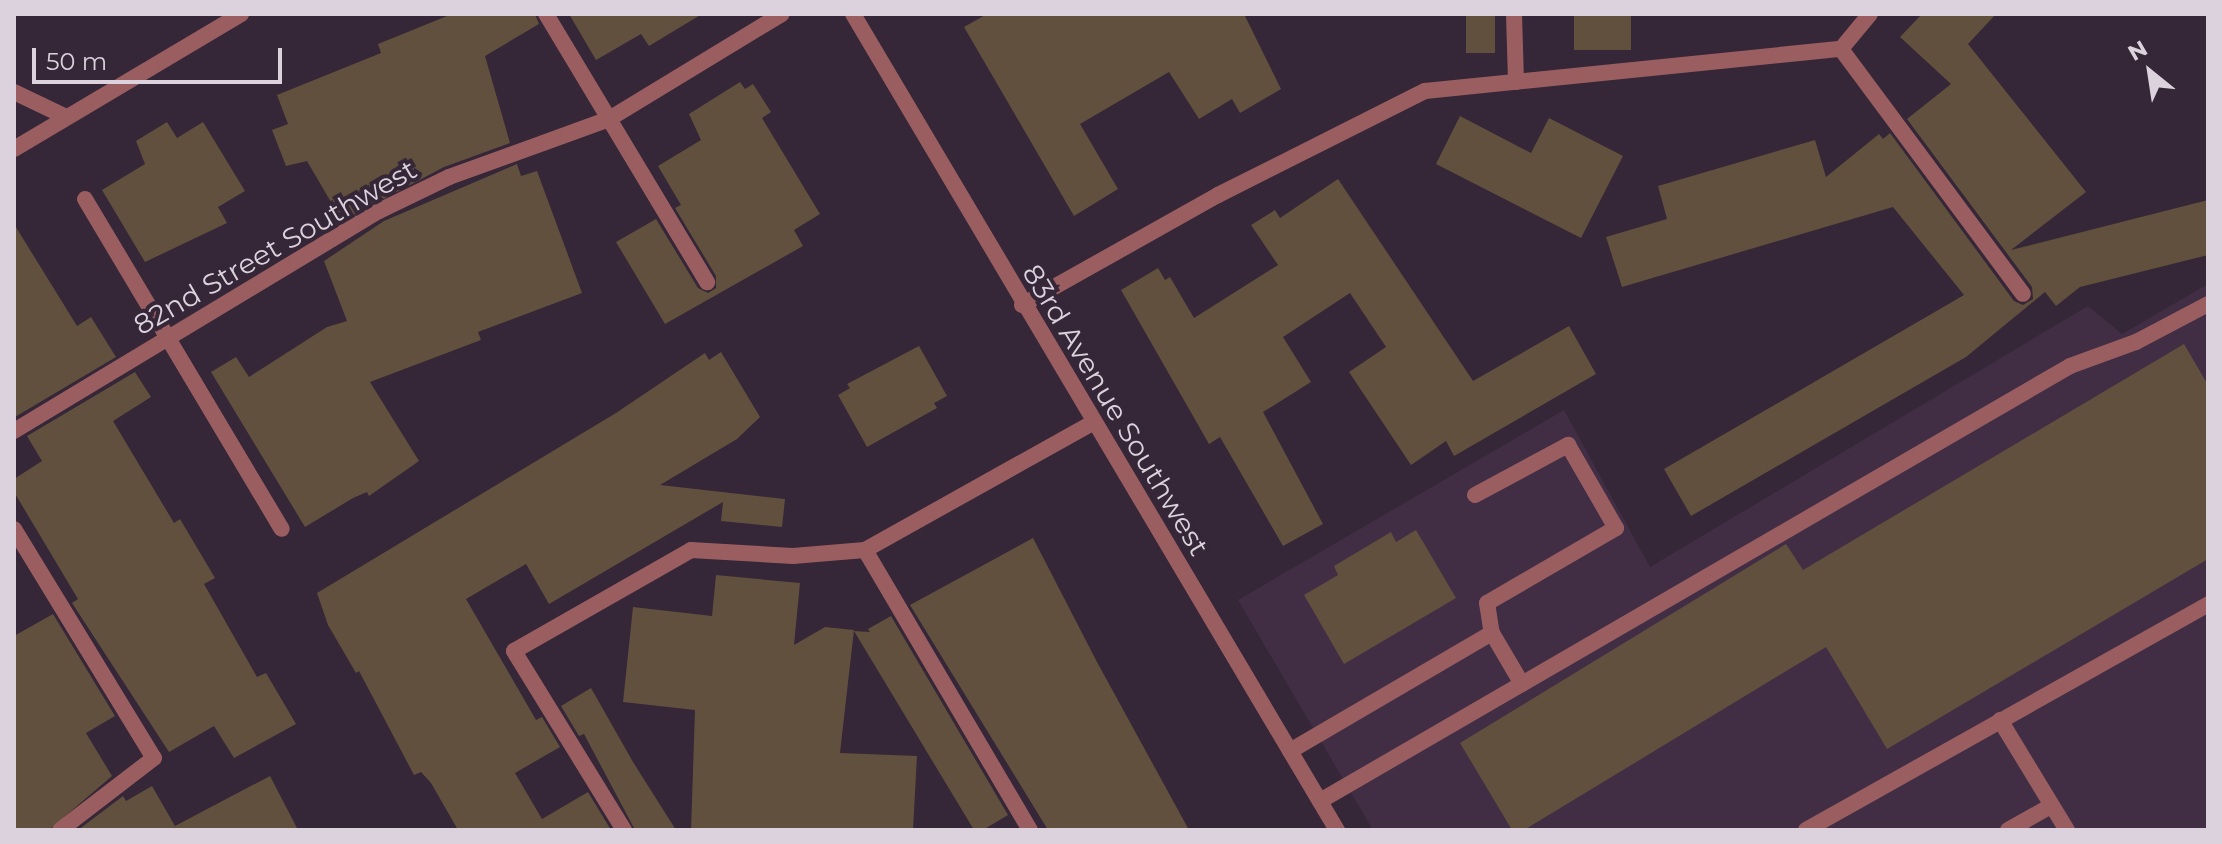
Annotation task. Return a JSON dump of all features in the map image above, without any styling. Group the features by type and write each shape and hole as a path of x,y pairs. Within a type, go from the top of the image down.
{"street":[{"path":"14,149 64,116 241,14"},
{"path":"546,14 707,282"},
{"name":"82nd Street Southwest","path":"14,431 379,211 449,177 609,119 782,14"},
{"name":"83rd Avenue Southwest","path":"853,14 1022,305 1337,830"},
{"path":"1514,14 1516,82"},
{"path":"1022,305 1218,195 1425,91 1841,49 1870,14"},
{"path":"1841,49 2023,294"},
{"path":"14,92 64,116"},
{"path":"85,199 165,341 282,529"},
{"path":"1320,801 2070,366 2136,342 2208,304"},
{"path":"624,830 514,651 691,550 793,556 865,550 1092,423"},
{"path":"1475,495 1568,445 1616,528 1487,603 1492,633 1522,684"},
{"path":"14,529 154,758 60,830"},
{"path":"865,550 1030,830"},
{"path":"1806,830 2208,604"},
{"path":"1290,751 1492,633"},
{"path":"2000,720 2067,830"},
{"path":"2008,830 2051,806"}],"shaded area":[{"path":"2208,284 2208,830 1373,830 1238,600 1564,410 1650,567 2088,306 2122,334"}],"building":[{"path":"452,14 535,14 539,24 485,56 510,143 444,167 342,221 307,161 286,166 272,130 288,124 277,95 381,53 378,44"},
{"path":"569,14 702,14 649,46 641,34 596,60"},
{"path":"987,14 1244,14 1281,89 1240,113 1232,99 1199,119 1169,72 1080,124 1118,189 1074,216 964,27"},
{"path":"1466,14 1495,14 1495,53 1466,53"},
{"path":"1574,14 1631,14 1631,50 1574,50"},
{"path":"1922,14 1996,14 1968,44 2086,192 2011,250 2208,200 2208,255 2080,287 2056,306 2045,292 1966,357 1691,516 1664,469 1964,295 1893,207 1622,287 1606,237 1667,219 1658,186 1815,140 1826,177 1879,134 1883,139 1890,133 2014,301 2023,305 2033,299 2032,287 1907,119 1951,84 1900,37"},
{"path":"740,82 745,89 753,84 771,112 762,118 820,214 794,230 803,246 665,324 616,242 656,219 698,288 708,293 716,288 716,276 675,208 681,205 658,166 701,140 689,114"},
{"path":"1460,116 1531,153 1549,118 1623,156 1581,238 1436,164"},
{"path":"167,122 177,138 203,122 245,191 218,207 227,223 145,262 102,190 145,164 136,141"},
{"path":"517,164 521,176 537,171 582,293 478,332 481,340 370,382 419,461 369,496 367,492 353,498 305,527 211,372 236,357 249,377 327,327 347,321 324,261 384,221"},
{"path":"1338,179 1473,381 1569,326 1596,374 1454,456 1446,441 1411,465 1349,372 1386,347 1350,293 1283,337 1311,382 1263,412 1323,524 1283,546 1220,437 1209,444 1121,290 1158,268 1165,280 1170,277 1194,318 1278,265 1251,225 1275,210 1280,218"},
{"path":"14,224 77,326 91,317 116,357 15,417"},
{"path":"2184,344 2208,385 2208,559 1887,749 1826,647 1524,830 1512,830 1460,743 1786,544 1803,570"},
{"path":"919,346 947,396 934,403 937,408 867,447 838,395 850,388 847,384"},
{"path":"721,352 760,417 737,439 660,485 785,499 782,527 721,521 723,502 549,604 526,564 466,599 536,720 542,717 560,747 515,773 542,819 588,792 611,830 458,830 431,783 421,772 414,775 359,671 356,673 328,625 317,593 616,413 705,353 709,360"},
{"path":"135,372 151,397 113,421 174,523 180,519 215,578 204,584 257,677 266,673 296,724 234,758 214,726 169,752 72,603 78,599 14,492 14,479 42,461 27,436"},
{"path":"1416,530 1456,598 1344,664 1304,595 1338,575 1334,566 1391,532 1396,542"},
{"path":"1033,538 1189,830 1048,830 910,605"},
{"path":"716,575 800,583 794,645 825,627 854,630 840,753 917,756 913,830 691,830 695,710 623,702 633,607 712,616"},
{"path":"53,614 115,716 86,733 112,776 49,830 14,830 14,636"},
{"path":"891,616 1008,815 983,830 974,830 854,631 870,632 868,629"},
{"path":"591,688 676,830 635,830 584,734 579,736 561,706"},
{"path":"270,776 298,830 78,830 123,796 126,801 152,786 175,826"}]}
